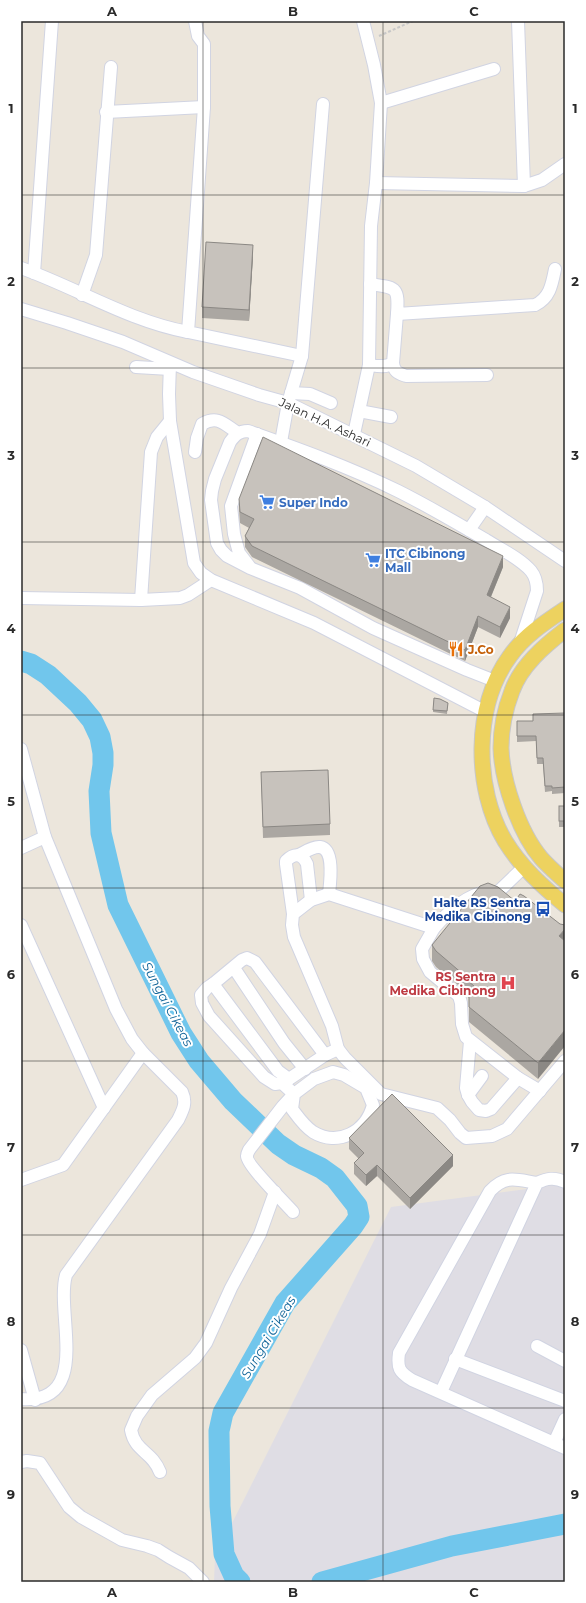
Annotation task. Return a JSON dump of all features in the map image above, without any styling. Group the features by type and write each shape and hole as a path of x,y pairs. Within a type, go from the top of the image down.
{"main road":[{"path":"565,609 546,621 520,643 509,656 494,684 486,712 482,742 483,767 487,797 505,841 524,868 565,905"},
{"path":"565,630 549,642 529,663 512,690 504,715 501,749 509,793 519,822 540,857 565,880"}],"street":[{"path":"34,273 52,21"},
{"path":"188,332 204,107 204,44 198,36 195,21"},
{"path":"354,434 369,365 371,226 382,103 363,21"},
{"path":"518,21 524,186"},
{"path":"82,294 96,255 106,112 111,66"},
{"path":"382,103 494,69"},
{"path":"281,442 290,398 302,356 323,104"},
{"path":"106,112 204,107"},
{"path":"376,183 524,186 542,180 565,164"},
{"path":"21,268 152,323 172,329 302,356"},
{"path":"397,314 535,305 541,302 550,292 556,269"},
{"path":"370,284 390,287 398,294 393,363 396,372 406,376 487,375"},
{"name":"Jalan H.A. Ashari","path":"21,309 123,342 170,366 259,395 290,398 354,434 416,466 485,507 565,561"},
{"path":"369,365 389,366 393,363"},
{"path":"136,367 170,366 170,421 194,563 201,572 211,580 314,623 486,712"},
{"path":"290,398 310,394 331,403"},
{"path":"359,411 391,417"},
{"path":"195,452 197,438 202,424 210,419 218,420 238,433"},
{"path":"141,600 151,452 158,437 170,421"},
{"path":"494,684 467,670 373,628 300,588 250,568 232,559 221,550 217,543 211,500 215,479 230,442 238,433 248,431 281,442 352,470 399,491 469,530 522,563 534,575 537,583 537,591 520,643"},
{"path":"250,568 239,553 234,534 231,506 257,434"},
{"path":"469,530 485,507"},
{"path":"21,598 141,600 180,598 193,593 211,580"},
{"path":"21,749 45,838 116,1009 132,1039 143,1053 182,1092 184,1098 184,1105 178,1120 66,1275 63,1291 67,1360 64,1373 55,1389 45,1397 35,1400 21,1399"},
{"path":"21,848 45,838"},
{"path":"330,894 332,871 327,852 323,848 319,846 299,855 297,854 290,857 286,861 293,914 292,925 294,937 332,1026 338,1049 344,1058 381,1094 437,1108 450,1120 460,1134 466,1138 492,1136 507,1129 565,1061"},
{"path":"299,855 305,858 308,864 311,900"},
{"path":"497,893 524,868"},
{"path":"509,899 497,893 488,891 474,895 451,912 434,928 422,949 423,959 430,972 459,996 461,1003 462,1024 466,1037 518,1078 540,1091"},
{"path":"293,914 311,900 330,894 434,928"},
{"path":"21,925 104,1108"},
{"path":"326,1055 255,962 247,958 207,988 201,995 202,1003 209,1016 264,1078 275,1084 286,1081 338,1049"},
{"path":"234,968 284,1043 305,1069"},
{"path":"213,984 286,1081 294,1094 292,1109 312,1131 326,1138 348,1136 358,1130 368,1119 373,1105 381,1094"},
{"path":"470,1041 466,1088 472,1102 479,1110 486,1111 491,1109 518,1078"},
{"path":"21,1180 63,1165 143,1053"},
{"path":"293,1212 248,1161 247,1156 249,1150 294,1094 314,1079 333,1072 344,1075 366,1088 373,1105"},
{"path":"468,1095 482,1076"},
{"path":"564,1180 554,1178 545,1179 537,1183 508,1179 498,1183 490,1191 399,1353 398,1361 402,1374 412,1380 560,1446 565,1418"},
{"path":"441,1392 537,1183"},
{"path":"160,1472 157,1463 150,1455 135,1444 131,1430 137,1416 152,1395 195,1358 206,1343 231,1288 260,1234 275,1192"},
{"path":"537,1346 565,1362"},
{"path":"21,1350 35,1400"},
{"path":"455,1359 565,1401"},
{"path":"21,1462 27,1461 40,1463 69,1507 81,1517 122,1540 158,1550 189,1568 203,1582"}],"path":[{"path":"368,40 414,21"}],"shaded area":[{"path":"565,1184 565,1582 214,1582 215,1557 391,1207"}],"building":[{"path":"206,242 253,245 249,310 202,307"},
{"name":"ITC Cibinong Mall","path":"263,437 503,556 487,595 510,607 500,627 478,616 465,650 252,546 245,536 254,519 240,512 239,499"},
{"path":"434,698 448,703 447,711 433,710"},
{"path":"565,713 565,787 552,788 552,786 545,786 543,758 537,758 536,736 517,736 517,721 533,721 533,714"},
{"path":"328,770 330,824 263,827 261,772"},
{"path":"559,806 565,806 565,821 559,821"},
{"name":"RS Sentra Medika Cibinong","path":"488,883 498,887 515,901 520,894 524,896 560,924 565,925 565,929 559,936 565,941 565,1030 538,1063 469,1007 469,992 474,986 464,975 436,951 432,945 480,886"},
{"path":"392,1094 453,1155 410,1198 377,1165 366,1175 354,1163 364,1153 349,1138"}],"waterway":[{"name":"Sungai Cikeas","path":"21,661 31,664 48,675 78,703 92,720 100,737 103,753 103,765 99,791 101,833 118,905 181,1033 199,1061 233,1101 278,1144 294,1155 321,1168 335,1178 357,1206 359,1217 353,1226 285,1303 223,1413 219,1431 220,1506 224,1554 234,1576 240,1582"},
{"name":"Sungai Cikeas","path":"322,1582 452,1546 565,1524"}],"place":[{"name":"Super Indo","path":"267,502"},
{"name":"ITC Cibinong Mall","path":"373,560"},
{"name":"J.Co","path":"456,649"},
{"name":"Halte RS Sentra Medika Cibinong","path":"543,909"},
{"name":"RS Sentra Medika Cibinong","path":"508,983"}]}
